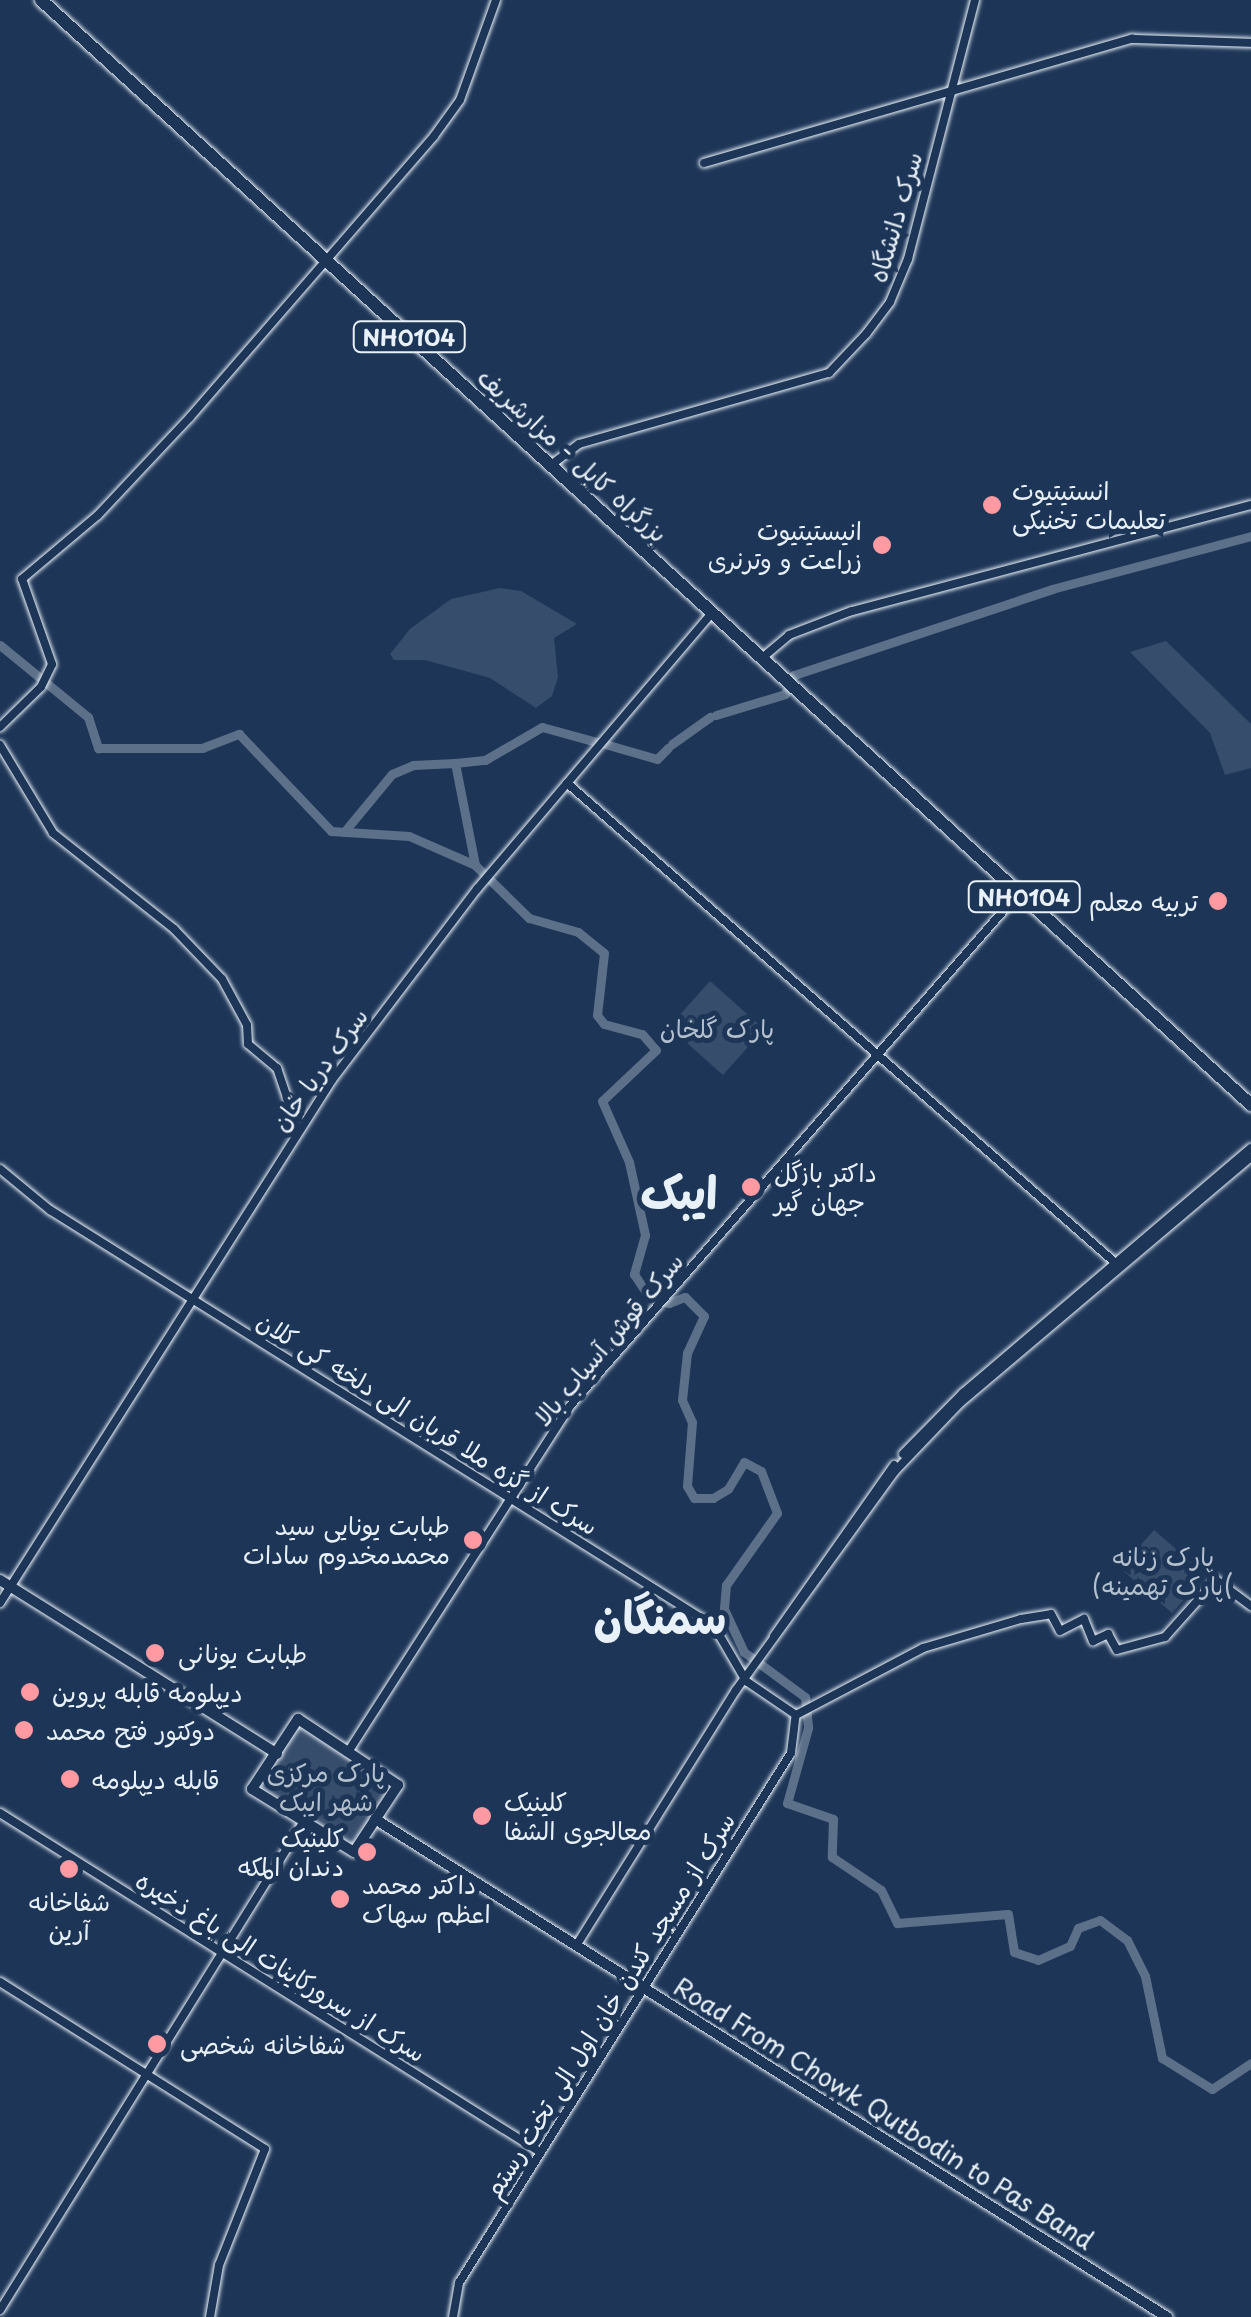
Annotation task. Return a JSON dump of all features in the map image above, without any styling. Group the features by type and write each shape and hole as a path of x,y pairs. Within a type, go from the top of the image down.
{"highway":[{"name":"بزرگراه کابل - مزارشریف","path":"41,0 1251,1104"}],"main road":[{"path":"5,1584 277,1754"},
{"path":"298,1719 348,1752 398,1784 354,1852 252,1789 298,1719"},
{"name":"Road From Chowk Qutbodin to Pas Band","path":"376,1819 1167,2317"}],"street":[{"path":"0,727 41,687 52,664 22,579 98,515 326,262 460,100 496,0"},
{"name":"سرک دانشگاه","path":"550,464 579,444 830,373 866,334 900,280 975,0"},
{"path":"704,163 1132,39 1251,43"},
{"path":"762,658 789,635 852,611 1251,504"},
{"name":"سرک دریا خان","path":"0,1603 5,1584 193,1300 298,1130 476,889 713,612"},
{"path":"0,745 53,833 174,930 222,979 247,1026 248,1044 277,1068 298,1130"},
{"path":"567,783 880,1052 1118,1265"},
{"name":"سرک قوش آسیاب بالا","path":"348,1752 570,1406 1019,893"},
{"path":"1118,1265 1251,1148"},
{"path":"576,1946 864,1501 932,1422 1251,1157"},
{"name":"سرک از گزه ملا قربان الی دلخه کی کلان","path":"0,1169 50,1210 714,1626 745,1681 798,1713"},
{"path":"798,1713 938,1642 1021,1619 1050,1614 1060,1631 1084,1620 1093,1641 1108,1634 1116,1650 1165,1636 1216,1580 1251,1606"},
{"name":"سرک از مسجد کندن خان اول الی تخت رستم","path":"453,2317 458,2283 791,1753 798,1713"},
{"name":"سرک از سرورکاینات الی باغ ذخیره","path":"0,1813 540,2152"},
{"path":"0,2310 304,1821"},
{"path":"0,1982 265,2148 219,2265 210,2317"}],"green space":[{"path":"500,588 521,591 577,624 554,638 558,677 552,696 536,708 490,678 425,660 394,660 390,654 410,629 451,599"},
{"path":"1166,641 1251,724 1251,768 1225,775 1210,733 1130,652"},
{"name":"پارک گلخان","path":"710,981 764,1029 723,1075 669,1027"},
{"name":"پارک زنانه (پارک تهمینه(","path":"1154,1530 1206,1575 1172,1613 1120,1568"},
{"name":"پارک مرکزی شهر ایبک","path":"298,1725 394,1786 353,1850 257,1789"}],"waterway":[{"path":"716,715 785,694 794,675 1052,589 1251,536"},
{"path":"0,645 88,717 98,748 202,748 239,734 331,831 409,836 475,865 529,918 578,932 604,953 597,1015 604,1024 642,1034 656,1050 602,1101 629,1162 645,1235 634,1274 649,1297 669,1303 685,1297 704,1316 687,1353 682,1400 692,1422 687,1486 694,1498 713,1498 728,1489 744,1462 761,1471 777,1513 726,1585 724,1609 744,1652 805,1697 808,1728 787,1803 833,1819 832,1857 881,1890 897,1923 1008,1914 1014,1952 1038,1960 1070,1946 1078,1928 1100,1920 1127,1940 1145,1976 1162,2058 1212,2089 1251,2063"},
{"path":"672,744 710,717"},
{"path":"455,763 485,760 542,727 597,742"},
{"path":"605,744 657,759 668,748"},
{"path":"344,832 392,774 413,765 455,763 475,865"}],"place":[{"name":"انستیتیوت تعلیمات تخنیکی","path":"992,505"},
{"name":"انیستیتیوت زراعت و وترنری","path":"882,545"},
{"name":"تربیه معلم","path":"1218,901"},
{"name":"داکتر بازگل جهان گیر","path":"751,1187"},
{"name":"طبابت یونایی سید محمدمخدوم سادات","path":"473,1540"},
{"name":"طبابت یونانی","path":"155,1653"},
{"name":"دیپلومه قابله پروین","path":"30,1692"},
{"name":"دوکتور فتح محمد","path":"24,1730"},
{"name":"قابله دیپلومه","path":"70,1779"},
{"name":"کلینیک معالجوی الشفا","path":"482,1816"},
{"name":"کلینیک دندان المکه","path":"367,1852"},
{"name":"شفاخانه آرین","path":"69,1869"},
{"name":"داکتر محمد اعظم سهاک","path":"340,1899"},
{"name":"شفاخانه شخصی","path":"157,2044"}],"district":[{"name":"ایبک","path":"679,1191"},
{"name":"سمنگان","path":"660,1616"}]}
